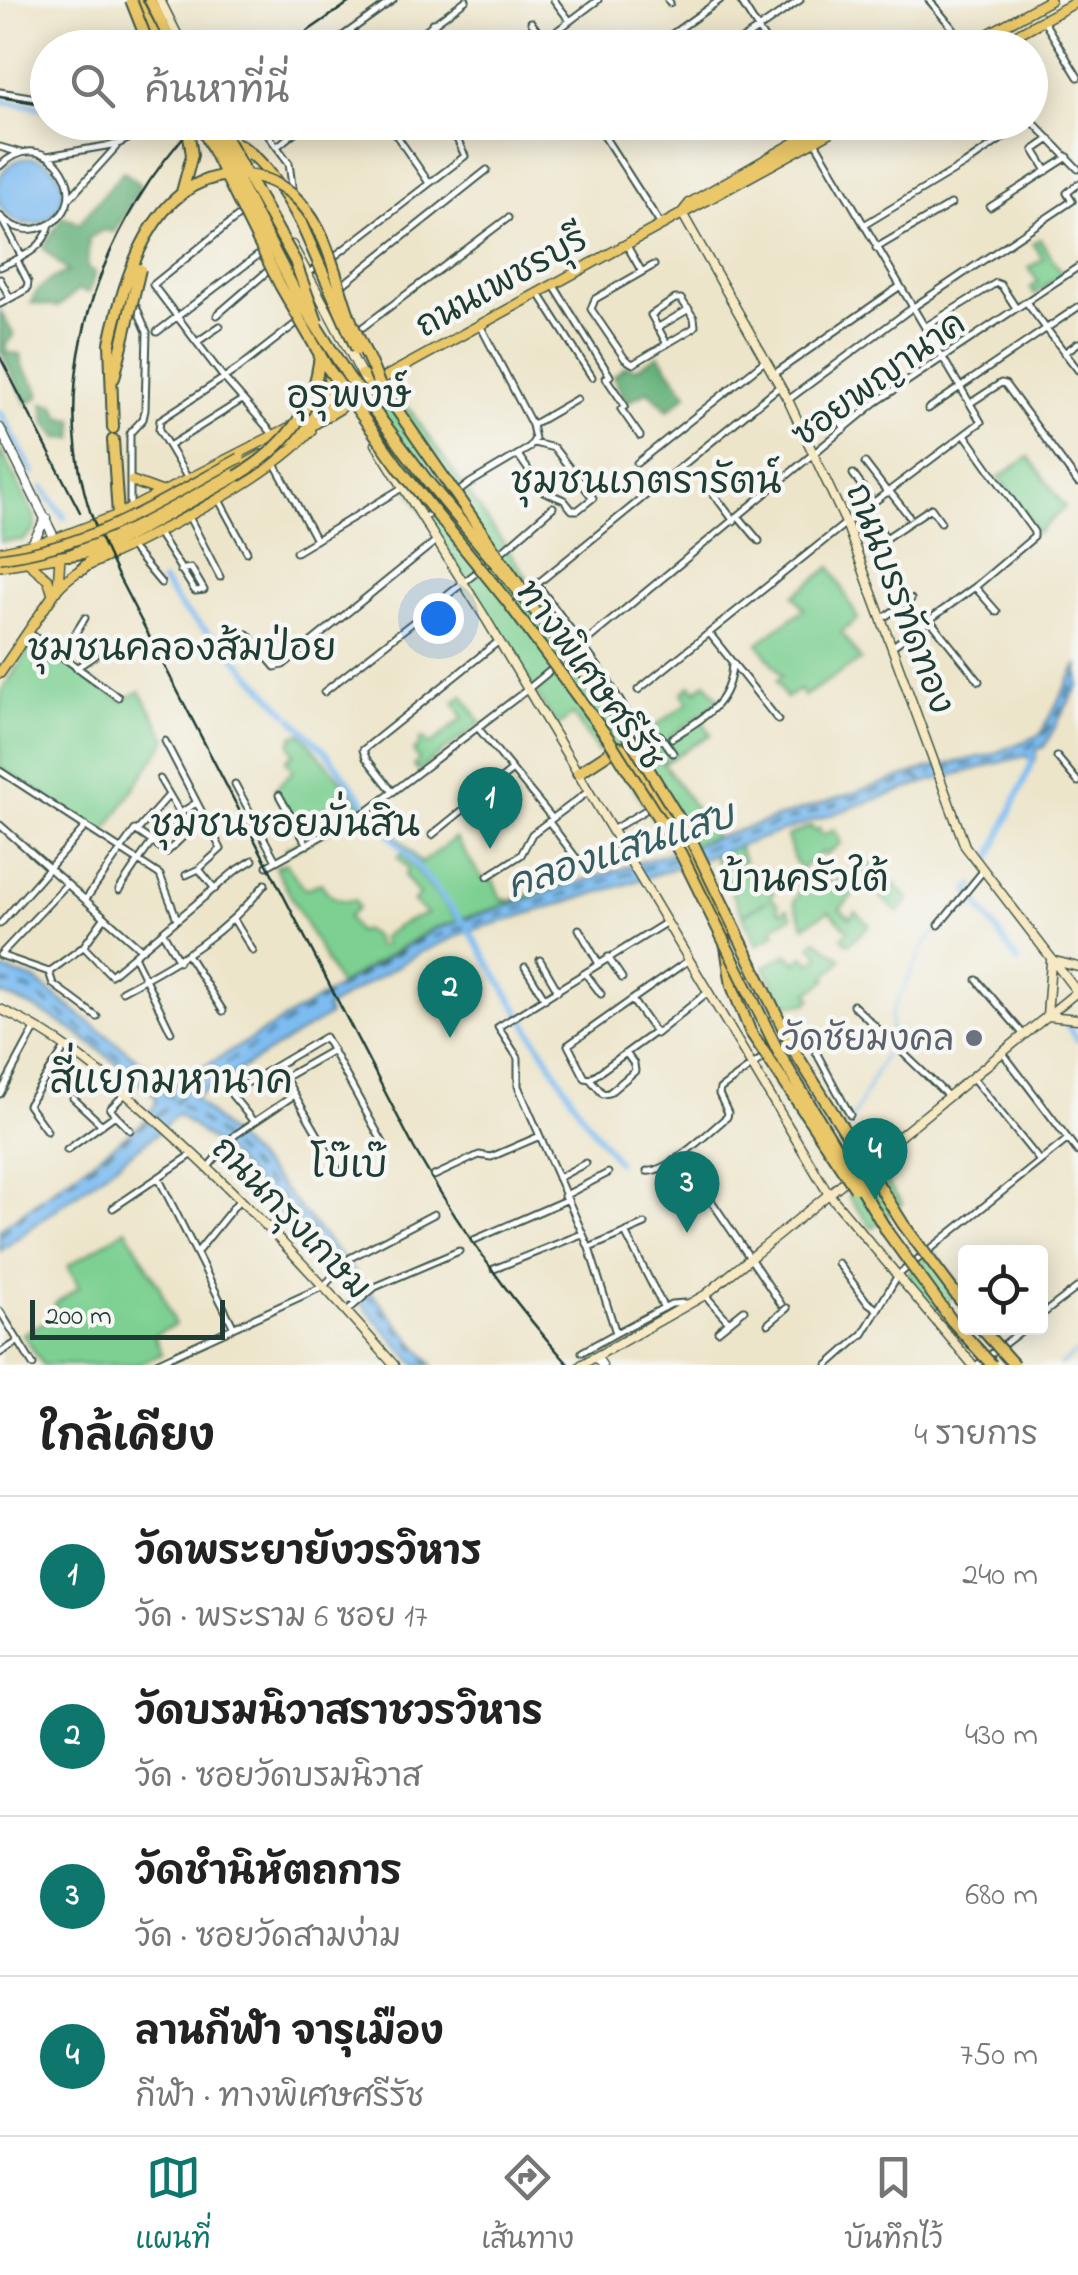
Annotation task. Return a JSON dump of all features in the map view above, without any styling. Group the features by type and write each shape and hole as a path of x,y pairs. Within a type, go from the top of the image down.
{"highway":[{"path":"133,0 147,30"},
{"path":"150,0 165,30"},
{"path":"116,344 145,255 185,186 194,140"},
{"name":"ทางพิเศษศรีรัช","path":"206,140 327,368 400,468 564,675 651,803 710,908 780,1054 888,1233 952,1321 992,1365"},
{"name":"ทางพิเศษศรีรัช","path":"207,140 348,376 453,513 600,692 666,796 719,892 795,1052 903,1224 958,1297"},
{"path":"65,556 98,547 237,476 274,451 304,413 318,368 319,331 313,305 295,261 231,140"},
{"path":"236,144 276,182 300,223 374,384 521,585 530,605"},
{"path":"118,515 112,384 116,344 135,262 159,216 179,194 200,182 218,176 251,175 282,187 297,199 314,220 374,384"},
{"path":"80,570 98,547"},
{"path":"578,773 622,747 627,750 657,797 722,920 732,986 755,1040 832,1158 888,1233"},
{"path":"987,1335 1014,1365"}],"main road":[{"path":"160,0 175,30"},
{"path":"995,30 1050,0"},
{"path":"1025,30 1078,1"},
{"path":"205,140 298,322 424,518 828,1193 975,1365"},
{"path":"233,140 362,374 374,384"},
{"name":"ถนนเพชรบุรี","path":"682,213 690,202 797,140"},
{"name":"ถนนเพชรบุรี","path":"0,555 84,530 164,492 374,384 818,140"},
{"name":"ถนนบรรทัดทอง","path":"682,213 788,400 846,522 960,834 983,871 1078,992"},
{"path":"259,442 316,408 329,390 330,375"},
{"name":"ถนนเพชรบุรี","path":"98,547 316,425 341,408 347,398"},
{"path":"0,555 55,548 90,538 319,412"},
{"name":"ถนนเพชรบุรี","path":"55,591 80,570 157,532 275,464 316,425"},
{"path":"132,481 164,492"},
{"path":"118,515 126,529"},
{"path":"0,673 55,591 65,556 84,530"},
{"path":"55,539 65,556"},
{"path":"0,566 65,556"},
{"path":"29,562 55,591"},
{"path":"1047,1016 1051,960 1078,967"},
{"path":"581,1365 599,1361 705,1295 1078,992"},
{"name":"ถนนกรุงเกษม","path":"3,1013 66,1046 126,1092 328,1284 394,1365"},
{"path":"1047,1016 1078,1019"}],"street":[{"path":"351,30 393,0"},
{"path":"423,30 466,0"},
{"path":"554,0 570,21"},
{"path":"558,30 598,0"},
{"path":"677,30 720,0"},
{"path":"740,0 759,29 800,0"},
{"path":"930,0 953,30"},
{"path":"1043,20 1078,76"},
{"path":"531,22 537,30"},
{"path":"432,23 438,30"},
{"path":"0,92 30,97"},
{"path":"1047,172 1034,150 1050,139 1078,169"},
{"path":"0,146 46,156 126,140"},
{"path":"274,140 289,163 291,188 327,261"},
{"path":"279,146 286,140"},
{"path":"400,140 429,184"},
{"path":"308,273 465,156 457,140"},
{"path":"606,140 660,225"},
{"path":"864,225 1000,140"},
{"path":"638,690 846,522 981,422 814,142"},
{"path":"0,267 20,259 40,244 67,202 118,144"},
{"path":"0,166 21,153"},
{"path":"46,156 65,175 67,202"},
{"path":"990,207 1068,157"},
{"path":"323,300 487,170"},
{"path":"788,400 912,308 1072,202 1067,194 1078,184"},
{"path":"876,248 951,204"},
{"path":"240,214 153,285 224,378 273,434"},
{"path":"0,216 24,230 50,224"},
{"path":"0,216 28,285 0,304"},
{"path":"344,340 508,218"},
{"path":"626,244 642,272"},
{"path":"158,332 262,253"},
{"path":"654,265 596,299 591,309 630,364 636,363 667,344 695,326 682,298 652,315 667,344"},
{"name":"ซอยพญานาค","path":"267,866 350,822 393,792 528,689 906,380 1078,267"},
{"path":"217,315 270,270"},
{"path":"0,279 10,298"},
{"path":"924,328 996,283 1016,308"},
{"path":"552,284 610,376 606,378 640,436"},
{"path":"774,374 899,287"},
{"path":"538,292 592,376"},
{"path":"1026,302 1078,370"},
{"path":"130,509 130,432 145,414 147,332 136,306"},
{"path":"928,409 1078,307"},
{"path":"657,328 689,310"},
{"path":"188,479 159,430 162,417 224,378 298,322"},
{"path":"480,325 532,424 534,443"},
{"path":"197,342 220,326"},
{"path":"1064,353 1078,343"},
{"path":"638,463 766,360"},
{"path":"972,402 1001,383 1006,384 1078,483"},
{"path":"673,753 660,736 639,732 613,687 537,584 780,386"},
{"path":"532,424 576,399"},
{"path":"169,446 242,400"},
{"path":"831,407 846,429"},
{"path":"0,428 55,539"},
{"path":"893,646 975,587 1030,542 1034,534 966,436"},
{"path":"424,518 470,482 534,443"},
{"path":"518,454 543,490 564,500 572,510 594,498 556,450 534,443"},
{"path":"865,463 909,516"},
{"path":"275,464 316,540"},
{"path":"852,474 874,503"},
{"path":"296,552 405,487"},
{"path":"712,492 759,541"},
{"path":"218,498 247,552"},
{"path":"324,692 464,584 553,507"},
{"path":"866,508 886,538 931,508 941,522"},
{"path":"188,514 220,577"},
{"path":"31,546 46,518"},
{"path":"157,532 180,570 194,591 204,590 191,568 180,570"},
{"path":"248,634 275,666 283,665 437,540"},
{"path":"130,546 160,583"},
{"path":"975,587 997,612"},
{"path":"883,618 911,600"},
{"path":"61,656 85,618"},
{"path":"930,620 979,681"},
{"path":"28,632 118,696"},
{"path":"710,634 778,720"},
{"path":"393,792 364,750 498,641"},
{"path":"76,668 96,655"},
{"path":"672,738 720,704 731,684 732,661"},
{"path":"478,728 584,866 592,866 623,847"},
{"path":"164,741 221,850 186,876"},
{"path":"1057,757 1078,782"},
{"path":"0,771 164,880 177,919"},
{"path":"432,835 511,772"},
{"path":"138,830 169,851 190,830 160,779"},
{"path":"235,784 276,861"},
{"path":"488,876 521,855 530,836 590,792"},
{"path":"278,794 306,845"},
{"path":"86,899 121,849 169,796"},
{"path":"119,890 152,842 179,812 196,802"},
{"path":"612,830 644,811"},
{"path":"0,825 141,949"},
{"path":"0,924 86,826"},
{"path":"83,947 112,975 253,860"},
{"path":"199,869 214,890"},
{"path":"939,924 983,871"},
{"path":"49,972 0,956 67,884"},
{"path":"122,991 188,956 234,920 265,884"},
{"path":"49,972 83,947 105,917"},
{"path":"234,920 253,951"},
{"path":"616,1334 589,1248 518,1086 518,1058 498,1027 667,922"},
{"path":"579,929 599,964"},
{"path":"163,932 179,961"},
{"path":"134,956 171,1032"},
{"path":"188,956 222,1011"},
{"path":"608,958 622,978"},
{"path":"540,960 558,990"},
{"path":"626,1053 635,1072 604,1094 585,1078 568,1046 689,960"},
{"path":"525,967 544,1000"},
{"path":"49,972 53,984 96,1018"},
{"path":"585,973 600,994"},
{"path":"977,980 1024,1035"},
{"path":"649,1039 708,992"},
{"path":"590,1080 655,1032 632,1000"},
{"path":"853,1006 948,1096"},
{"path":"0,1094 36,1027"},
{"path":"647,1171 654,1173 681,1156 727,1117 719,1091 803,1028 850,1116"},
{"path":"253,1121 231,1094 323,1037 384,1144"},
{"path":"48,1132 28,1106 66,1046"},
{"path":"284,1078 332,1050"},
{"path":"1002,1052 1078,1152"},
{"path":"55,1062 70,1075"},
{"path":"278,1066 340,1173"},
{"path":"972,1077 1039,1161"},
{"path":"126,1092 110,1109 130,1130"},
{"path":"208,1168 236,1135 293,1096"},
{"path":"72,1098 102,1126"},
{"path":"67,1150 115,1114"},
{"path":"434,1176 480,1155 491,1157 540,1136"},
{"path":"828,1365 860,1338 898,1275 1068,1139"},
{"path":"113,1208 194,1154"},
{"path":"681,1156 748,1259 784,1306 768,1324"},
{"path":"558,1178 586,1163"},
{"path":"474,1240 565,1198 608,1173"},
{"path":"159,1179 233,1326"},
{"path":"198,1252 240,1199"},
{"path":"152,1365 328,1284 347,1262 434,1214"},
{"path":"589,1248 645,1224"},
{"path":"494,1270 582,1234"},
{"path":"627,1236 664,1308"},
{"path":"350,1308 370,1290 459,1251"},
{"path":"838,1263 867,1302 878,1309"},
{"path":"1048,1310 1078,1287"},
{"path":"705,1295 729,1322"},
{"path":"582,1352 664,1308 676,1303 689,1306"},
{"path":"0,1310 33,1365"},
{"path":"718,1331 744,1310"},
{"path":"975,1365 1016,1335"},
{"path":"0,1353 18,1341"}],"green space":[{"path":"123,171 140,185 115,232 103,230 89,238 87,268 95,272 89,293 78,290 58,307 31,303 46,283 68,272 43,248 63,216 79,224"},
{"path":"1040,239 1063,275 1034,294 1030,288 1038,282 1029,268 1043,259 1033,243"},
{"path":"0,311 14,335 6,344 6,353 20,354 40,396 27,404 0,350"},
{"path":"659,355 687,394 668,410 649,391 627,402 613,377 626,366 636,369"},
{"path":"393,386 633,728 667,768 715,837 673,851 608,745 598,752 573,715 557,727 357,406"},
{"path":"43,403 55,405 61,418 74,419 74,439 58,438 46,423"},
{"path":"0,449 35,517 35,530 23,540 0,542"},
{"path":"1029,457 1065,507 1037,533 999,477"},
{"path":"831,567 858,619 841,632 861,660 804,696 799,690 786,698 776,681 782,676 758,643 804,609 794,595"},
{"path":"34,643 122,701 140,691 167,739 103,835 0,768 0,693"},
{"path":"706,682 718,699 715,704 670,737 673,740 702,720 711,734 664,763 644,734 688,703 682,693 691,685 696,691"},
{"path":"463,695 481,723 418,771 414,766 419,760 413,751 423,738 430,745 463,718 454,702"},
{"path":"301,733 366,810 290,852 286,848 303,839 275,789 293,771 286,760 294,754 290,745 293,736"},
{"path":"811,826 814,831 819,828 822,835 835,830 841,843 801,869 787,836"},
{"path":"396,835 421,863 455,838 482,878 493,880 502,901 568,880 570,885 460,919 393,837"},
{"path":"738,846 744,861 736,865 739,873 755,868 774,893 771,898 779,905 777,909 782,912 787,908 792,916 772,928 776,933 757,945 743,916 768,900 742,914 713,855"},
{"path":"402,853 458,921 433,928 339,985 275,867 285,863 305,889 321,883 335,898 355,900 358,908 348,917 357,932 364,930 374,936 377,947 384,945 381,938 392,930 427,914 413,902 419,895 405,876 408,869 398,857"},
{"path":"876,861 909,900 898,913 865,882 840,909 850,918 856,912 870,925 848,944 842,938 848,930 829,911 804,926 794,902 800,890 794,877 808,872 815,880 821,874 832,885"},
{"path":"817,940 842,959 827,980 808,993 812,998 807,1004 782,1004 765,966 788,954 796,962 804,956 811,963 820,956 811,945"},
{"path":"879,1171 902,1204 872,1228 848,1196"},
{"path":"126,1229 159,1286 175,1325 154,1335 162,1354 136,1365 43,1365 23,1334 58,1314 54,1304 79,1287 68,1266"},
{"path":"933,1250 958,1283 958,1292 936,1312 905,1276"}],"water":[{"path":"18,161 42,161 60,179 60,203 42,221 18,221 0,203 0,179"},
{"path":"1078,664 1078,685 1044,747 1037,749 1035,761 1025,756 927,782 630,883 464,933 421,952 326,1008 329,1015 194,1098 273,1177 433,1365 416,1365 225,1151 177,1114 154,1136 0,1251 0,1229 143,1123 156,1103 155,1096 82,1037 43,1012 0,994 0,969 35,980 172,1086 436,929 927,769 993,754 1040,735"}],"waterway":[{"path":"0,101 30,105"},
{"path":"0,412 33,473"},
{"path":"43,488 64,517"},
{"path":"163,582 182,609 227,649 287,713"},
{"path":"292,718 326,752 367,805"},
{"path":"989,862 1033,753"},
{"path":"374,814 468,929 585,1119 617,1161"},
{"path":"973,885 969,891 1018,962"},
{"path":"891,1040 891,1014 926,943 939,926"},
{"path":"1064,1021 1078,1040"},
{"path":"848,1128 890,1043"},
{"path":"1060,1365 1078,1351"}],"ferry route":[{"path":"941,770 1005,756 1038,740 1061,708 1078,673"},
{"path":"703,849 916,777 922,781 933,772"},
{"path":"156,1116 219,1068 418,942 676,858"},
{"path":"0,982 30,990 214,1130 270,1186 430,1365"},
{"path":"0,1235 54,1189 70,1182 149,1121"}],"railway":[{"path":"309,30 353,0"},
{"path":"0,97 30,102"},
{"path":"182,140 137,201 94,293 75,391 76,441 87,501 118,576 414,1148 486,1261 569,1365"},
{"path":"0,357 80,512"}],"place":[{"name":"วัดพระยายังวรวิหาร","path":"490,849"},
{"name":"วัดบรมนิวาสราชวรวิหาร","path":"450,1038"},
{"name":"วัดชัยมงคล","path":"974,1038"},
{"name":"ลานกีฬา จารุเมือง","path":"875,1200"},
{"name":"วัดชำนิหัตถการ","path":"687,1233"}],"district":[{"name":"อุรุพงษ์","path":"349,394"},
{"name":"ชุมชนเภตรารัตน์","path":"646,480"},
{"name":"ชุมชนคลองส้มป่อย","path":"182,647"},
{"name":"ชุมชนซอยมั่นสิน","path":"285,823"},
{"name":"บ้านครัวใต้","path":"804,878"},
{"name":"สี่แยกมหานาค","path":"171,1079"},
{"name":"โบ๊เบ๊","path":"349,1164"}],"water label":[{"name":"คลองแสนแสบ","path":"620,849"}]}
